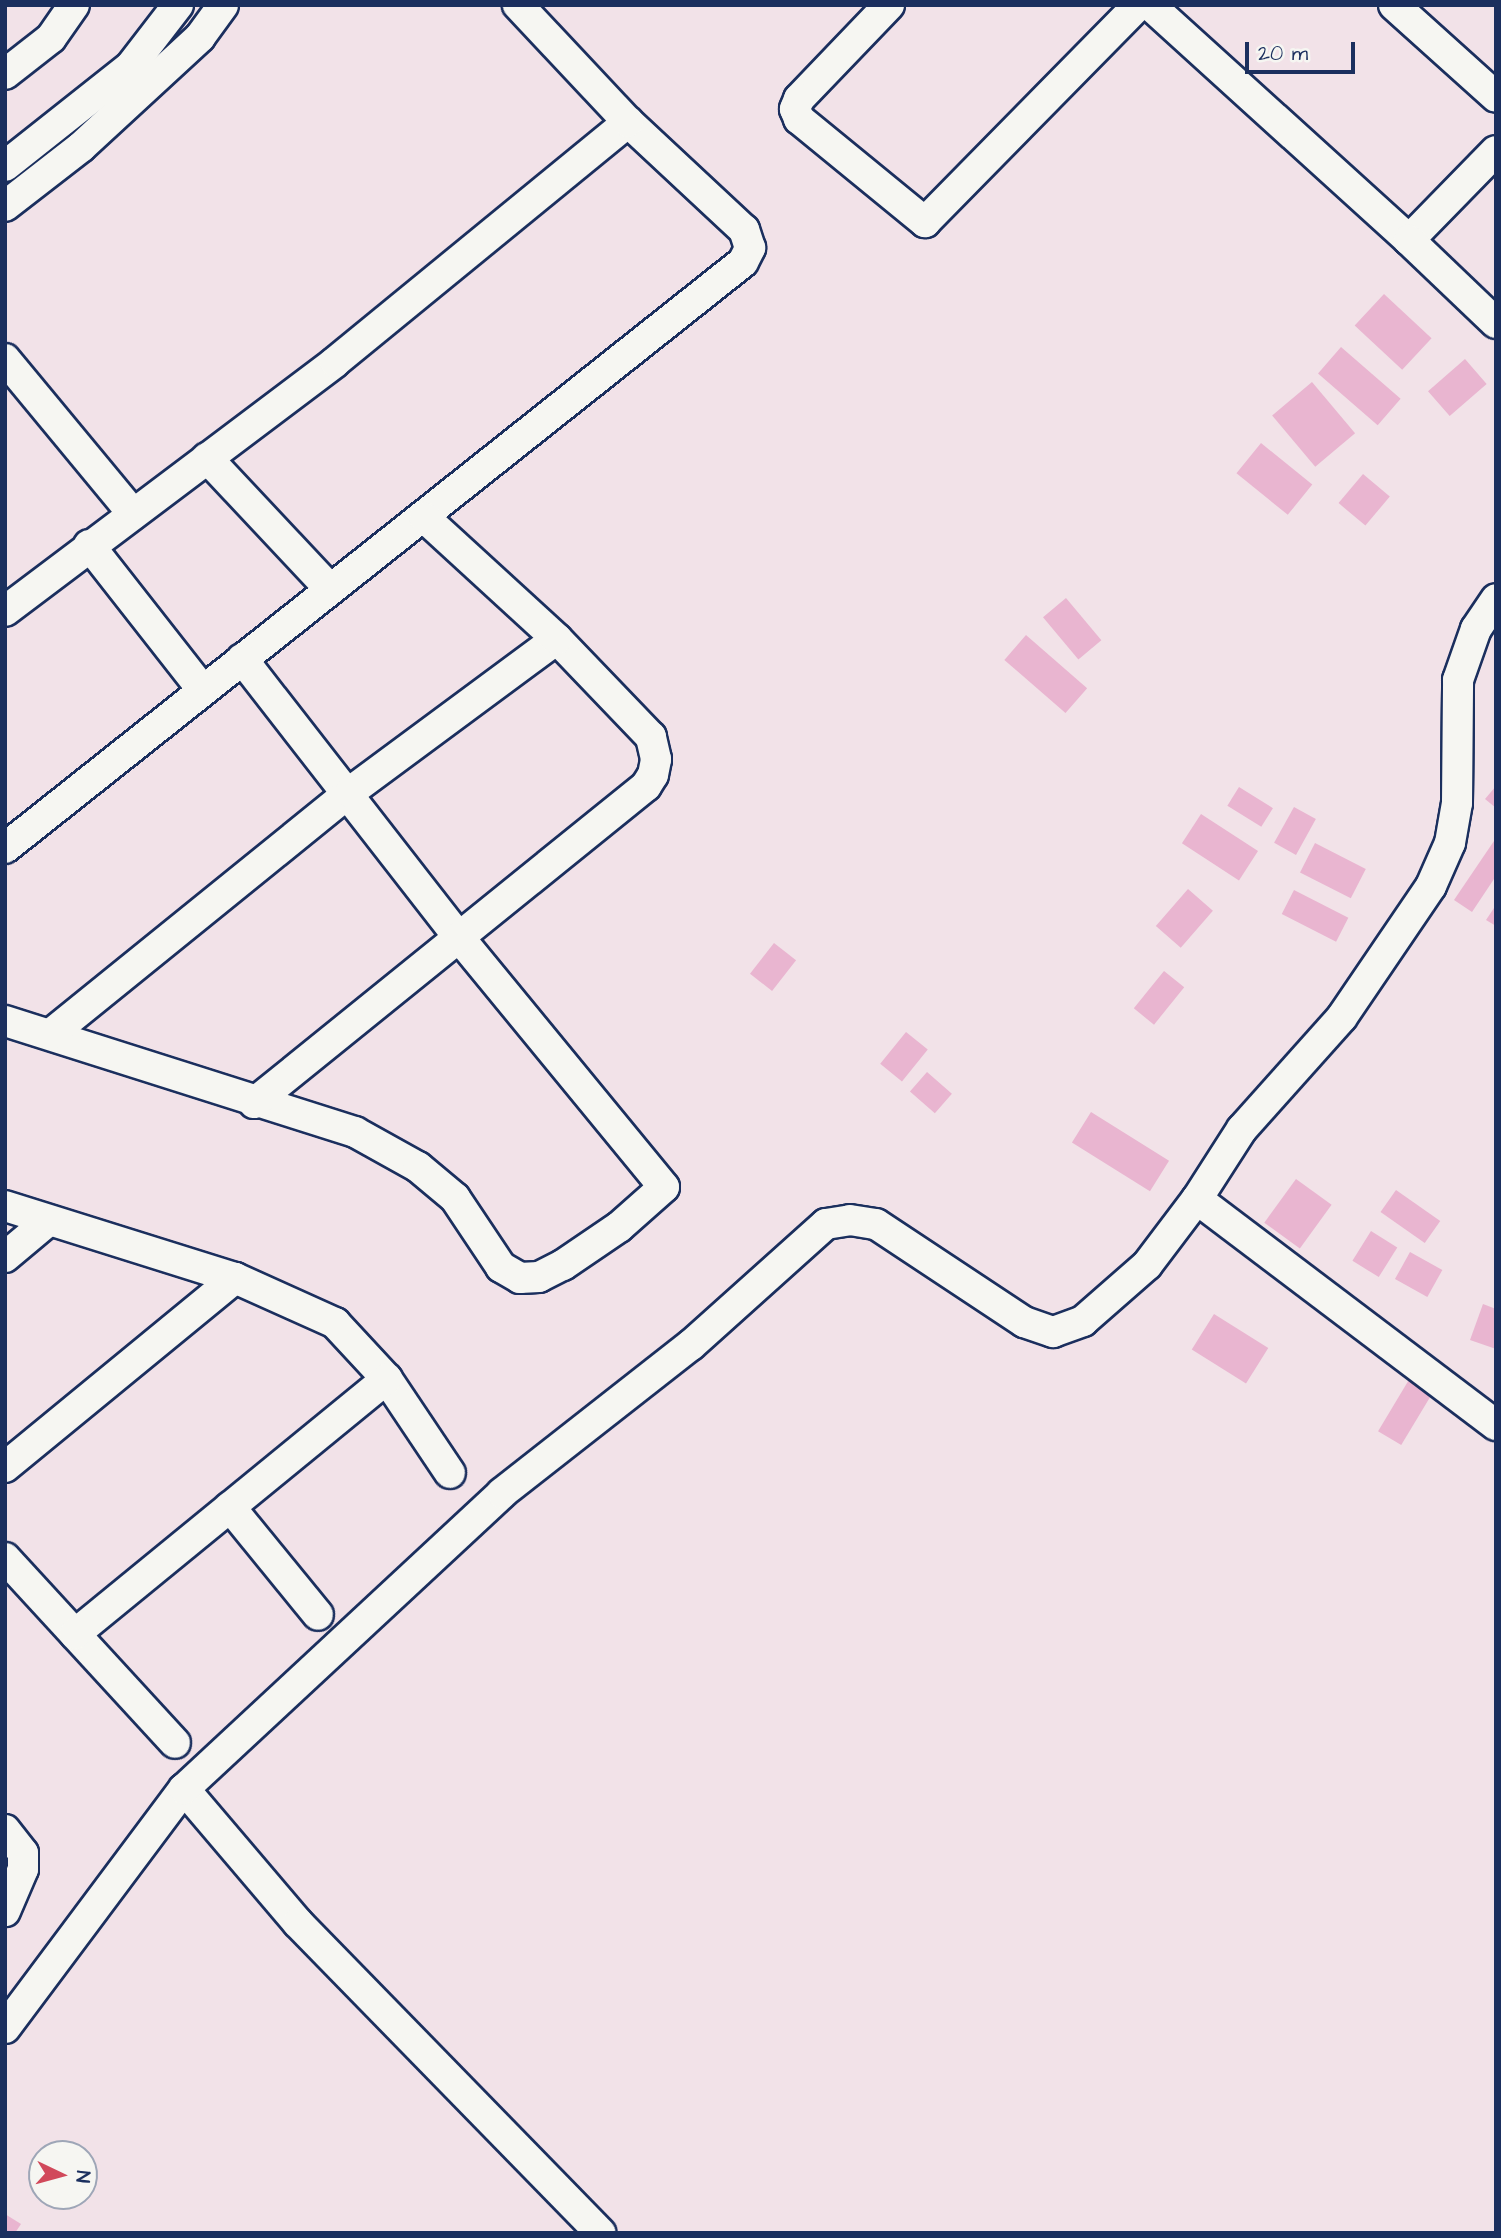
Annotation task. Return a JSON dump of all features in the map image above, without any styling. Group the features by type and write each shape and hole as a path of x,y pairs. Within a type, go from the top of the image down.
{"street":[{"path":"5,74 51,38 75,5"},
{"path":"5,166 131,66 178,5"},
{"path":"5,206 81,147 200,37 223,5"},
{"path":"5,848 201,688 424,517 743,262 750,248 744,230 628,122 518,5"},
{"path":"889,5 799,99 795,109 799,119 925,222 1138,5"},
{"path":"1150,5 1409,240 1496,323"},
{"path":"1394,5 1496,97"},
{"path":"5,611 335,362 628,122"},
{"path":"1409,240 1496,151"},
{"path":"5,359 133,514"},
{"path":"207,458 329,588"},
{"path":"254,1103 457,935 646,786 653,775 656,759 651,737 557,639 424,517"},
{"path":"89,545 201,688"},
{"path":"5,2028 184,1789 502,1493 691,1345 826,1224 850,1220 876,1224 1024,1322 1053,1332 1083,1321 1147,1265 1198,1199 1242,1129 1342,1017 1431,886 1450,843 1457,803 1458,680 1476,629 1496,599"},
{"path":"51,1034 350,792 557,639"},
{"path":"5,1021 254,1103 355,1132 418,1167 455,1198 501,1267 520,1278 539,1277 563,1265 619,1227 664,1187 457,935 350,792 242,659"},
{"path":"1198,1199 1496,1425"},
{"path":"5,1206 235,1278 335,1323 387,1379 450,1473"},
{"path":"5,1257 48,1221"},
{"path":"5,1466 235,1278"},
{"path":"75,1634 387,1379"},
{"path":"230,1507 318,1615"},
{"path":"5,1558 175,1743"},
{"path":"184,1789 298,1923 600,2233"},
{"path":"5,1830 23,1853 23,1869 5,1911"}],"building":[{"path":"1384,294 1432,338 1402,370 1355,325"},
{"path":"1341,347 1401,399 1378,425 1318,373"},
{"path":"1465,359 1487,384 1450,416 1428,391"},
{"path":"1312,382 1355,433 1315,467 1272,415"},
{"path":"1261,443 1312,485 1288,515 1236,473"},
{"path":"1363,474 1390,496 1365,526 1339,503"},
{"path":"1066,598 1101,640 1078,659 1043,617"},
{"path":"1026,635 1087,688 1065,713 1004,660"},
{"path":"1496,786 1496,808 1485,799"},
{"path":"1239,787 1273,808 1261,827 1227,806"},
{"path":"1294,807 1316,819 1296,855 1274,843"},
{"path":"1201,814 1258,851 1239,880 1182,843"},
{"path":"1496,838 1496,876 1472,912 1454,900"},
{"path":"1315,843 1366,869 1351,898 1300,872"},
{"path":"1188,889 1213,911 1181,948 1156,926"},
{"path":"1294,890 1348,918 1336,942 1282,914"},
{"path":"1496,905 1496,926 1486,920"},
{"path":"774,943 796,960 772,991 750,974"},
{"path":"1164,971 1184,987 1154,1025 1134,1008"},
{"path":"906,1032 928,1050 902,1081 880,1064"},
{"path":"927,1072 952,1094 935,1113 910,1092"},
{"path":"1091,1112 1169,1161 1150,1191 1072,1143"},
{"path":"1296,1179 1332,1205 1300,1249 1264,1223"},
{"path":"1396,1190 1440,1221 1425,1243 1381,1212"},
{"path":"1371,1231 1397,1247 1379,1277 1352,1261"},
{"path":"1410,1252 1442,1270 1427,1297 1395,1279"},
{"path":"1483,1304 1496,1309 1496,1349 1470,1340"},
{"path":"1214,1314 1268,1348 1246,1384 1192,1350"},
{"path":"1410,1378 1433,1392 1401,1445 1378,1431"},
{"path":"5,2214 21,2224 15,2233 5,2233"}]}
